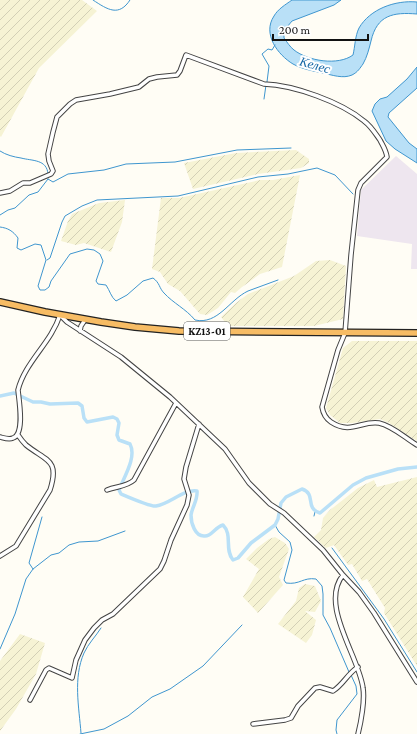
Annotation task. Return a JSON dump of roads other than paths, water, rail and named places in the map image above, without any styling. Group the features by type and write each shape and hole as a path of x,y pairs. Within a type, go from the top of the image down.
{"highway":[{"name":"KZ13-01","path":"0,302 85,320 179,331 417,333"}],"street":[{"path":"0,193 10,191 23,183 30,183 51,174 53,171 48,154 57,117 70,104 76,100 139,87 149,79 177,75 186,55 264,84 277,85 314,95 350,111 366,122 374,131 386,151 387,157 361,183 358,190 345,333 338,350 322,407 323,413 328,420 336,426 345,428 377,423 385,425 417,445"},
{"path":"0,436 8,439 14,438 18,435 20,426 19,385 33,360 56,326 60,315 66,322 120,357 200,424 225,449 250,483 270,504 284,513 323,550 359,592 374,613 417,682"},
{"path":"80,331 85,320"},
{"path":"107,490 129,484 134,480 176,403"},
{"path":"30,700 46,670 49,668 72,678 76,660 85,640 94,628 102,620 113,614 160,569 187,505 189,495 184,479 200,424"},
{"path":"0,556 16,546 50,490 53,480 53,466 49,460 25,444 18,435"},
{"path":"343,575 338,582 334,599 340,623 358,667 364,689 358,734"},
{"path":"253,724 290,718 298,706 315,688 320,687 332,691 337,688 352,670 358,667"}],"water":[{"name":"Келес","path":"292,0 341,0 334,5 292,21 284,32 284,38 294,50 307,57 323,61 339,60 353,55 359,28 364,21 376,11 384,7 392,4 417,2 417,14 393,15 382,21 374,32 363,64 356,73 345,77 300,67 287,60 277,50 271,37 271,23 278,11"},
{"path":"417,67 417,88 389,113 388,117 409,143 417,149 417,163 395,149 386,141 372,111 375,104 380,99 387,97 407,79"}],"waterway":[{"path":"93,0 104,7 113,10 122,9 130,0"},
{"path":"267,82 269,66 262,54 268,49 272,50 275,45"},
{"path":"264,99 266,85"},
{"path":"48,179 53,182 68,174 104,170 126,164 175,162 237,150 291,148"},
{"path":"0,151 10,156 34,160 42,163 47,169 48,174"},
{"path":"47,260 50,258 65,216 82,206 97,200 178,196 258,177 288,174 317,168 335,175 353,194"},
{"path":"0,215 15,208 29,195 38,192 48,179"},
{"path":"0,227 10,230 18,238 17,248 21,250 35,244 41,245 46,260 38,286 40,290 45,290 49,287 51,281 70,254 87,249 94,250 100,254 103,261 96,281 98,284 106,285 116,301 127,295 143,281 153,278 162,291 195,320 203,321 210,319 223,311 241,295 278,280"},
{"path":"0,396 14,393 33,402 50,404 78,403 82,406 84,418 87,422 113,417 117,419 119,423 117,435 119,440 130,444 132,449 131,461 119,490 121,494 156,506 166,503 187,492 197,491 197,497 191,515 194,529 202,536 207,536 223,525 228,533 229,551 233,560 238,558 251,543 275,525 278,519 281,503 286,497 302,489 309,494 311,505 315,511 320,513 353,485 366,478 398,469 417,467"},
{"path":"314,516 315,512"},
{"path":"33,569 29,563 42,517"},
{"path":"275,525 279,532 290,542 292,550 284,580 286,583 291,583 308,579 316,579 322,586 323,615 349,672"},
{"path":"0,649 15,614 26,579 33,569 51,555 59,553 69,545 79,542 98,541 125,531"},
{"path":"332,548 384,619 417,672"},
{"path":"80,734 104,729 128,716 152,697 170,689 203,666 242,625"},
{"path":"81,733 78,703 79,672 84,653 101,628"},
{"path":"337,734 337,720 357,694 356,686 351,675"}]}
